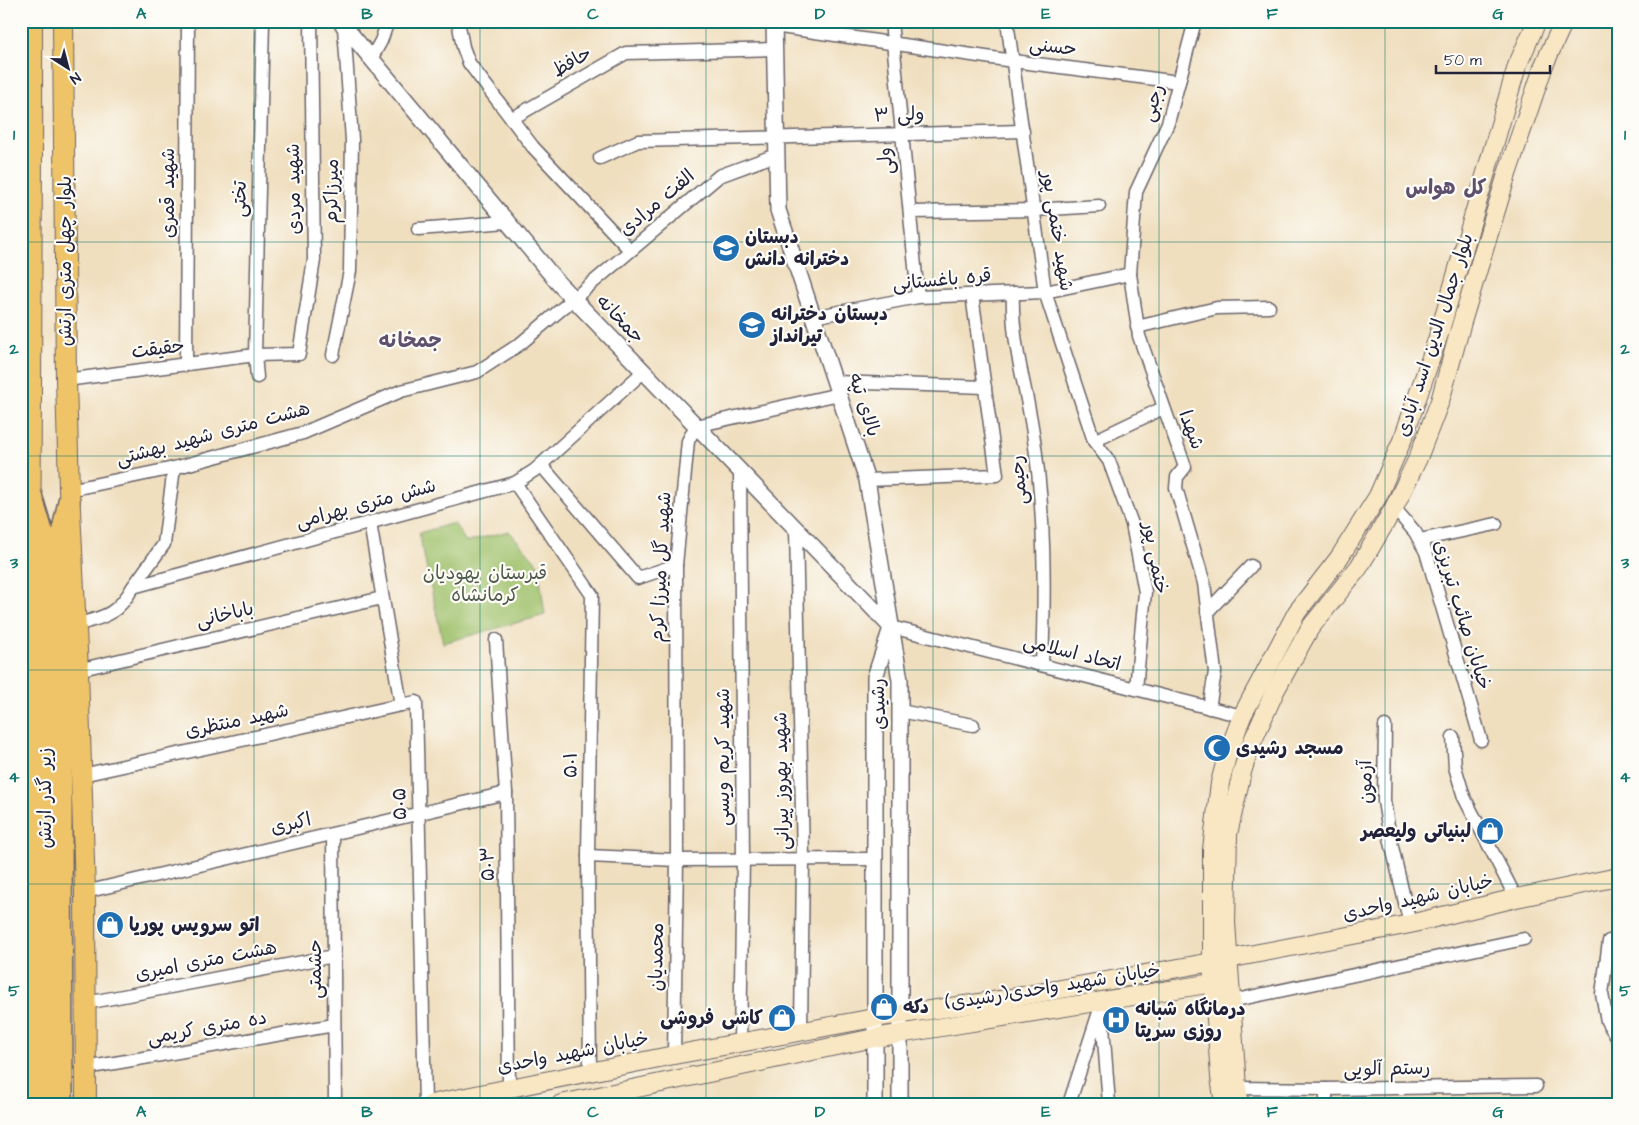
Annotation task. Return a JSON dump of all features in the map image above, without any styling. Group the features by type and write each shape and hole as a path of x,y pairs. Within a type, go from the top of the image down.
{"highway":[{"name":"زیر گذر ارتش","path":"28,482 44,538 46,1104"},
{"name":"زیر گذر ارتش","path":"62,1104 60,544 69,495"}],"main road":[{"name":"بلوار چهل متری ارتش","path":"28,1104 24,995 24,869 28,482 27,359 32,21"},
{"name":"بلوار چهل متری ارتش","path":"63,21 66,380 69,495 82,775 85,892 86,1104"},
{"name":"بلوار جمال الدین اسد آبادی","path":"1238,1096 1231,1001 1220,960 1212,848 1216,807 1227,756 1242,716 1297,612 1339,558 1378,496 1404,436 1439,334 1517,66 1536,21"},
{"name":"بلوار جمال الدین اسد آبادی","path":"1224,1104 1220,1077 1213,983 1220,960 1226,922 1228,834 1237,789 1250,747 1275,691 1310,628 1359,567 1394,508 1423,444 1440,401 1462,322 1519,138 1544,65 1564,21"},
{"path":"1404,436 1423,444"},
{"name":"خیابان شهید واحدی","path":"1220,960 1410,924 1516,898 1618,877"},
{"name":"خیابان شهید واحدی(رشیدی)","path":"900,1014 1000,1000 1220,960"},
{"name":"خیابان شهید واحدی(رشیدی)","path":"900,1034 1102,1004 1213,983"},
{"name":"خیابان شهید واحدی","path":"431,1104 590,1071 900,1014"},
{"path":"561,1104 900,1034"}],"street":[{"name":"شهید قمری","path":"186,365 188,21"},
{"name":"تختی","path":"257,377 255,355 263,21"},
{"name":"شهید مردی","path":"300,354 314,260 311,21"},
{"path":"371,59 381,41 388,21"},
{"path":"458,21 463,47 470,62 511,119 533,148 630,250"},
{"name":"ولی","path":"891,21 918,297"},
{"name":"شهید ختمی پور","path":"1007,21 1045,292 1094,440"},
{"name":"رجبی","path":"1136,192 1168,123 1195,21"},
{"name":"جمخانه","path":"342,24 574,300 892,627"},
{"name":"میرزاکرم","path":"333,355 350,271 352,140 342,24"},
{"name":"حسنی","path":"774,24 893,44 1179,82"},
{"name":"بالای تپه","path":"774,24 778,210 867,480 892,627"},
{"name":"حافظ","path":"511,119 626,53 775,49"},
{"name":"ولی ۳","path":"600,158 638,141 1023,131"},
{"name":"الفت مرادی","path":"574,300 630,250 719,176 776,155"},
{"name":"شهدا","path":"1136,192 1130,274 1137,327 1163,408 1185,467 1177,477 1176,488 1204,583 1215,672 1209,708"},
{"path":"910,212 1034,210 1099,206"},
{"path":"418,229 507,222"},
{"name":"قره باغستانی","path":"813,318 918,297 1045,292 1130,274"},
{"name":"رحیمی","path":"1013,294 1012,314 1019,367 1033,432 1042,523 1044,615 1042,665"},
{"path":"867,480 997,476 972,295"},
{"name":"هشت متری شهید بهشتی","path":"69,495 303,433 402,391 477,372 520,344 574,300"},
{"path":"1137,327 1217,308 1269,307"},
{"name":"حقیقت","path":"66,380 255,355 300,354"},
{"name":"شش متری بهرامی","path":"133,587 515,483 541,465 643,372"},
{"path":"696,426 837,388 985,387"},
{"path":"1094,440 1163,408"},
{"name":"شهید گل میرزا کرم","path":"677,860 676,565 688,441 696,426"},
{"name":"ختمی پور","path":"1094,440 1110,461 1132,524 1145,592 1136,689"},
{"path":"541,465 638,578 676,565"},
{"path":"75,625 109,615 125,600 164,544 174,468"},
{"name":"شهید کریم ویسی","path":"740,472 743,859 740,1043"},
{"name":"۵۰۱","path":"515,483 592,595 588,856 590,1071"},
{"name":"خیابان صائب تبریزی","path":"1394,508 1420,540 1426,552 1481,740"},
{"path":"370,523 401,705"},
{"path":"1420,540 1496,524"},
{"name":"شهید بهروز پیرانی","path":"796,529 803,859 801,1032"},
{"path":"1208,612 1251,566"},
{"name":"باباخانی","path":"78,670 382,598"},
{"name":"اتحاد اسلامی","path":"892,627 1242,716"},
{"name":"رشیدی","path":"892,627 900,680 900,1104"},
{"name":"رشیدی","path":"875,1104 875,677 892,627"},
{"name":"۵۰۳","path":"496,640 506,793 509,1088"},
{"name":"۵۰۵","path":"401,705 416,702 425,1104"},
{"name":"شهید منتظری","path":"82,775 401,705"},
{"path":"900,711 973,725"},
{"name":"آزمون","path":"1385,726 1384,801 1390,838 1410,924"},
{"path":"1453,737 1455,768 1464,797 1516,898"},
{"name":"اکبری","path":"85,892 506,793"},
{"name":"حشمتی","path":"333,834 335,1104"},
{"path":"588,856 677,860 875,859"},
{"name":"محمدیان","path":"674,1055 677,860"},
{"path":"1231,1001 1524,939"},
{"path":"1609,941 1602,994 1607,1021 1618,1039"},
{"name":"هشت متری امیری","path":"86,1003 334,956"},
{"path":"874,995 881,1001 890,1002 895,1000 901,993"},
{"path":"1069,1104 1102,1004"},
{"path":"1102,1004 1109,1104"},
{"name":"ده متری کریمی","path":"86,1068 334,1025"},
{"path":"874,1078 881,1069 886,1068 891,1068 900,1074"},
{"name":"رستم آلویی","path":"1238,1096 1326,1089 1536,1086"},
{"path":"1326,1089 1326,1104"}],"green space":[{"name":"قبرستان یهودیان کرمانشاه","path":"454,523 466,542 509,531 538,564 545,615 443,643 419,533"}],"place":[{"name":"دبستان دخترانه دانش","path":"726,248"},
{"name":"دبستان دخترانه تیرانداز","path":"752,325"},
{"name":"مسجد رشیدی","path":"1217,748"},
{"name":"لبنیاتی ولیعصر","path":"1490,831"},
{"name":"اتو سرویس پوریا","path":"110,925"},
{"name":"دکه","path":"884,1007"},
{"name":"کاشی فروشی","path":"782,1018"},
{"name":"درمانگاه شبانه روزی سریتا","path":"1116,1020"}],"district":[{"name":"کل هواس","path":"1446,188"},
{"name":"جمخانه","path":"410,341"}]}
